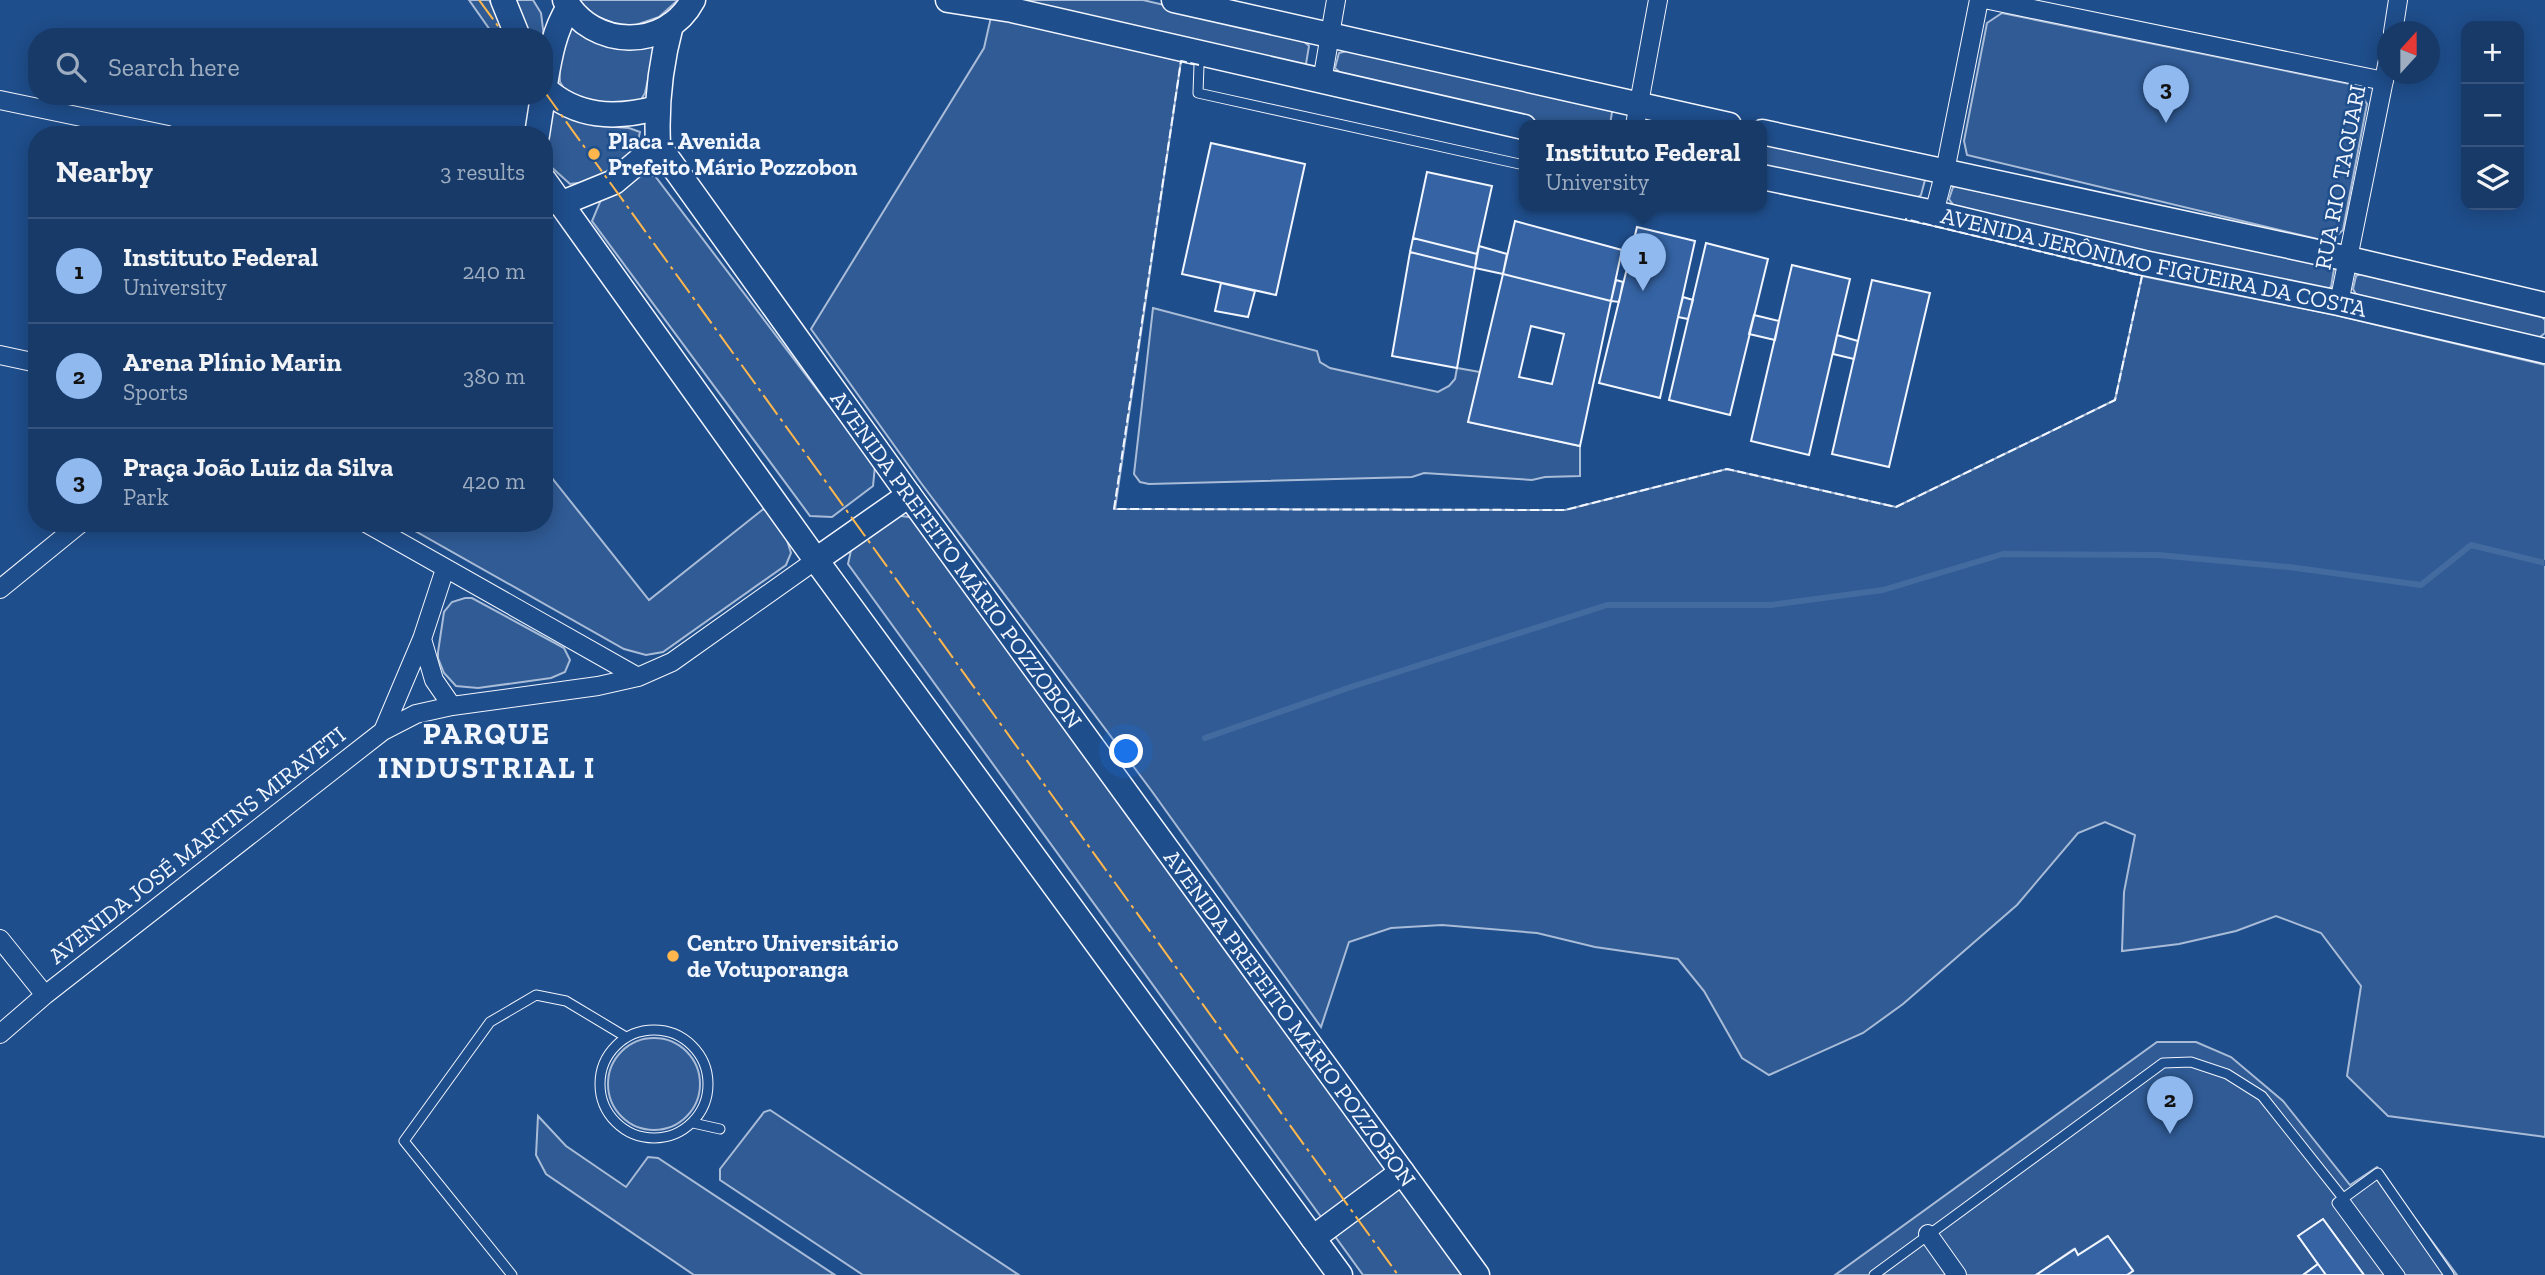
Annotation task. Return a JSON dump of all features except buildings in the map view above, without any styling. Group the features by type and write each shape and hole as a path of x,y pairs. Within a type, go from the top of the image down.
{"street":[{"path":"503,0 514,28"},
{"path":"948,0 1013,5 1196,52 1519,126"},
{"path":"1174,0 1329,35 1636,115 1683,120"},
{"path":"1322,81 1336,0"},
{"path":"1636,115 1658,0"},
{"path":"1934,212 1945,171 1979,0"},
{"path":"1989,0 2377,79"},
{"path":"2395,21 2398,0"},
{"path":"553,43 567,4 589,27 616,37 645,37 671,25 694,2"},
{"path":"553,204 614,182 658,145 657,108 663,57 671,25"},
{"name":"RUA RIO TAQUARI","path":"2339,303 2383,84"},
{"path":"553,96 559,102 601,115 620,116 657,108"},
{"path":"0,100 125,126"},
{"path":"538,126 542,105"},
{"name":"AVENIDA JERÔNIMO FIGUEIRA DA COSTA","path":"1767,133 2349,259 2545,305"},
{"name":"AVENIDA PREFEITO MÁRIO POZZOBON","path":"658,145 909,495 1477,1275"},
{"name":"AVENIDA JERÔNIMO FIGUEIRA DA COSTA","path":"1767,178 1934,212 2144,263 2339,303 2545,351"},
{"path":"553,205 1340,1275"},
{"path":"0,355 28,361"},
{"path":"816,560 909,495"},
{"path":"0,589 70,532"},
{"path":"381,532 638,677"},
{"name":"AVENIDA JOSÉ MARTINS MIRAVETI","path":"0,1034 45,995 383,731 416,714 452,706 598,686 638,677 672,662 816,560"},
{"path":"383,731 422,639 445,569"},
{"path":"422,639 434,680 452,706"},
{"path":"0,939 45,995"},
{"path":"1312,1238 1402,1172"},
{"path":"1928,1234 1956,1275"}],"lane":[{"path":"1196,52 1199,65 1198,93 1519,164"},
{"path":"512,1275 404,1141 490,1022 536,995 566,1001 626,1037"},
{"path":"640,1031 664,1031 686,1040 698,1051 709,1081 708,1096 702,1111 693,1124 678,1134 660,1139 633,1134 611,1118 602,1101 599,1083 603,1065 612,1050 626,1037 640,1031"},
{"path":"1874,1275 2163,1063 2191,1062 2227,1074 2262,1096 2400,1275"},
{"path":"693,1124 720,1129 702,1111"},
{"path":"2390,1275 2337,1203 2378,1173 2449,1275"}],"shaded area":[{"path":"469,0 489,0 506,28 489,28"},
{"path":"512,0 533,0 541,13 543,28 523,28"},
{"path":"578,0 678,0 659,17 633,26 619,25 595,16"},
{"path":"1028,0 1143,0 1299,37 1309,46 1306,64 1296,68 1032,6"},
{"path":"2002,13 2355,85 2367,104 2343,230 2330,242 1967,155 1964,141 1987,23"},
{"path":"991,17 1181,61 1115,509 1565,510 1727,469 1896,507 2115,400 2142,276 2335,315 2545,365 2545,1137 2388,1116 2347,1076 2361,986 2321,933 2276,916 2236,931 2179,944 2122,951 2124,892 2135,835 2105,822 2078,833 2017,905 1903,1004 1863,1033 1769,1075 1742,1058 1704,991 1678,959 1595,947 1537,933 1442,925 1391,928 1349,942 1321,1027 1151,790 921,483 811,329 984,48"},
{"path":"575,24 654,43 645,93 638,105 621,109 568,95 560,82 559,54 569,30"},
{"path":"1354,49 1603,103 1612,112 1611,120 1530,120 1346,78 1335,68 1339,53"},
{"path":"555,108 581,121 629,128 640,132 638,141 625,164 595,181 570,184 553,169 553,126 546,126 547,116"},
{"path":"1767,140 1917,173 1925,180 1921,195 1911,202 1767,170"},
{"path":"638,175 655,176 875,466 873,486 832,517 810,516 592,221 603,195"},
{"path":"1965,182 2325,260 2334,269 2331,287 2323,291 1956,209 1949,199 1953,187"},
{"path":"2369,270 2535,309 2545,320 2545,333 2535,341 2360,301 2353,289 2356,276"},
{"path":"1153,308 1317,351 1320,362 1330,368 1438,392 1455,379 1457,368 1480,372 1469,422 1580,446 1580,476 1532,480 1424,473 1412,477 1149,484 1140,482 1134,474"},
{"path":"553,479 649,600 766,507 786,537 791,553 786,565 663,652 646,655 624,649 417,532 553,532"},
{"path":"893,515 917,518 1467,1275 1363,1275 848,564 853,541"},
{"path":"472,598 564,648 570,660 565,672 551,678 478,688 456,686 444,673 438,652 444,612 452,602"},
{"path":"654,1038 672,1041 687,1051 697,1066 700,1084 697,1102 687,1117 672,1127 654,1130 636,1127 621,1117 611,1102 608,1084 611,1066 621,1051 636,1041"},
{"path":"2157,1042 2196,1042 2231,1057 2283,1101 2350,1185 2377,1167 2457,1275 2364,1275 2323,1219 2298,1236 2318,1264 2303,1275 2127,1275 2133,1270 2107,1236 2078,1255 2074,1249 2036,1275 1835,1275"},
{"path":"770,1110 1019,1275 863,1275 720,1180 720,1169 764,1112"},
{"path":"538,1116 566,1146 626,1187 648,1157 658,1158 835,1275 694,1275 546,1174 536,1155"}],"waterway":[{"path":"1205,738 1351,687 1607,605 1771,605 1883,590 2003,554 2158,555 2289,567 2421,585 2471,545 2545,563"}],"fence":[{"path":"1199,65 1181,61 1114,509 1565,510 1727,469 1896,507 2115,400 2142,276 1905,219"}],"power":[{"path":"479,0 499,28"},
{"path":"553,103 1398,1275"}],"place":[{"name":"Praça João Luiz da Silva","path":"2166,123"},
{"name":"Placa - Avenida Prefeito Mário Pozzobon","path":"594,154"},
{"name":"Instituto Federal","path":"1643,291"},
{"name":"Centro Universitário de Votuporanga","path":"673,956"},
{"name":"Arena Plínio Marin","path":"2170,1134"}],"district":[{"name":"PARQUE INDUSTRIAL I","path":"487,751"}]}
